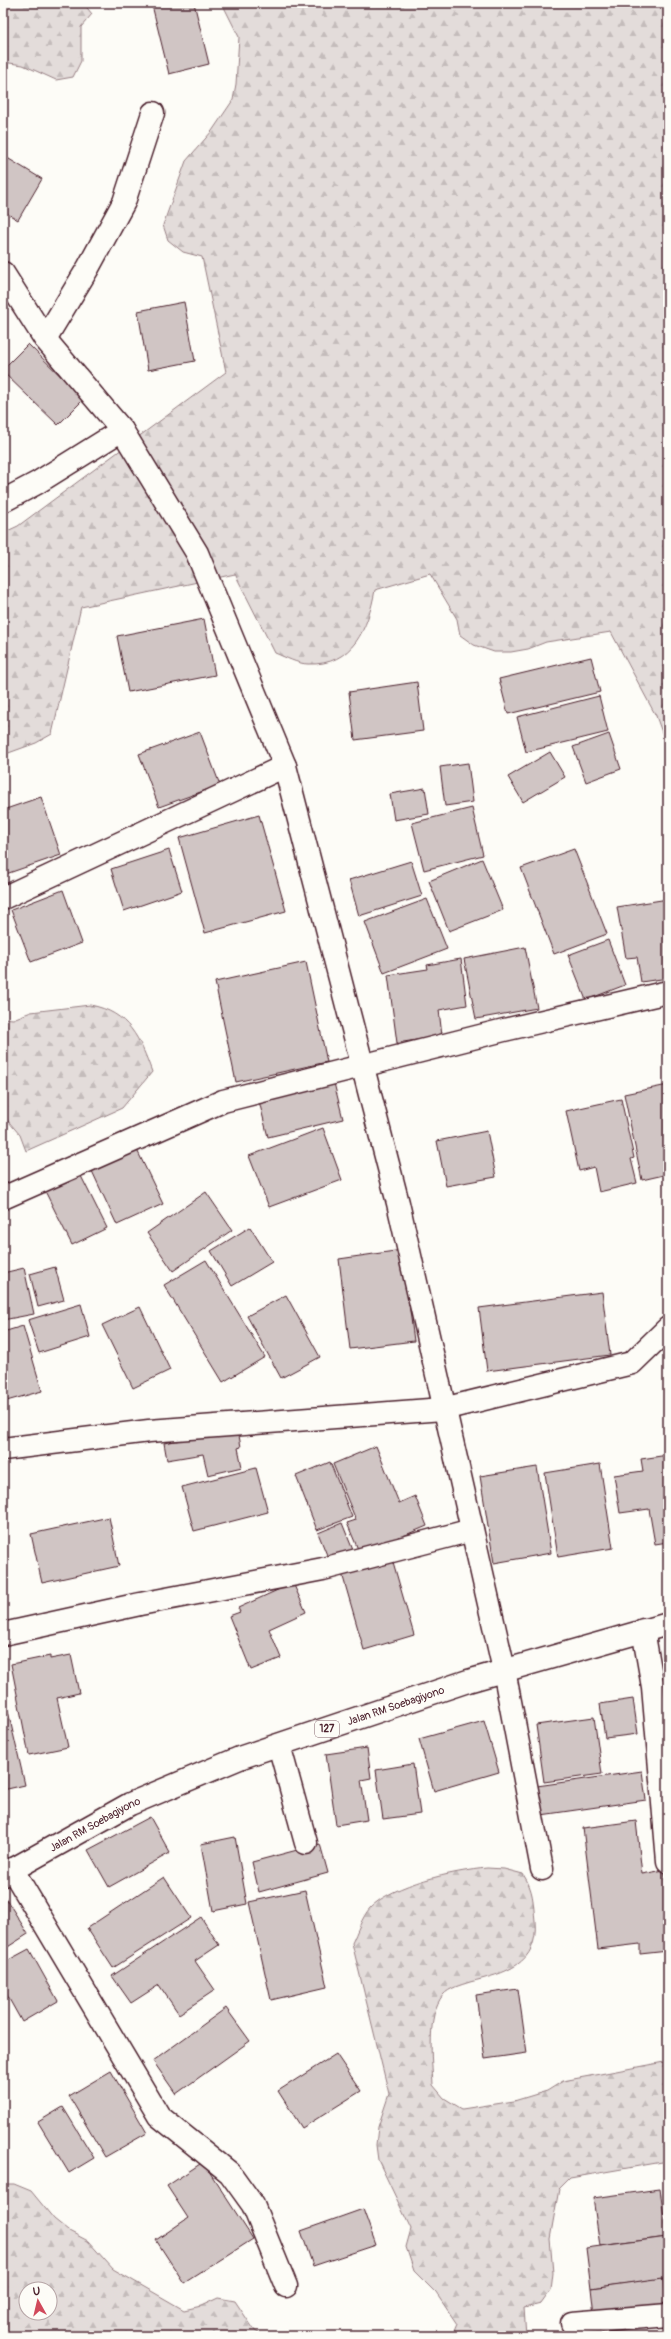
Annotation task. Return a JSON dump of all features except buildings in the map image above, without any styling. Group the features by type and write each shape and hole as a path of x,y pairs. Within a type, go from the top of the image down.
{"street":[{"path":"46,339 88,268 124,202 153,113"},
{"path":"3,273 46,339 122,430 197,553 285,766 398,1203 443,1409 504,1670 542,1869"},
{"path":"3,501 37,483 122,430"},
{"path":"3,898 285,766"},
{"path":"3,1198 223,1101 504,1030 668,992"},
{"path":"3,1448 149,1431 443,1409 632,1363 668,1328"},
{"path":"3,1634 140,1604 324,1569 472,1530"},
{"name":"Jalan RM Soebagiyono","path":"8,1872 130,1804 242,1757 504,1670 668,1624"},
{"path":"643,1630 653,1687 665,1803 668,1861"},
{"path":"279,1745 306,1843"},
{"path":"8,1872 159,2116 230,2173 253,2205 286,2286"},
{"path":"572,2323 668,2315"}],"green space":[{"path":"3,3 84,4 92,14 81,27 81,61 73,77 56,80 23,65 3,62"},
{"path":"222,3 668,3 668,749 656,716 611,632 546,642 528,649 511,652 494,652 474,645 460,635 457,619 430,574 375,590 368,618 363,631 356,642 336,659 324,663 304,664 275,653 235,574 81,607 52,734 36,743 3,755 3,533 18,526 226,372 202,257 183,252 168,240 163,225 186,161 212,131 233,100 236,84 239,37"},
{"path":"90,1005 114,1014 124,1021 137,1038 152,1072 122,1108 26,1151 20,1135 3,1115 3,1018 13,1019 31,1012"},
{"path":"487,1868 504,1869 523,1874 527,1880 532,1897 535,1936 531,1948 517,1965 495,1975 455,1987 448,1990 443,1995 434,2014 432,2026 431,2051 433,2085 444,2098 462,2109 514,2101 547,2091 563,2081 664,2062 668,2090 668,2161 570,2178 559,2189 550,2239 553,2273 551,2290 541,2304 524,2308 526,2336 452,2336 457,2324 436,2293 414,2271 406,2247 411,2229 378,2160 376,2145 378,2127 389,2094 352,1943 362,1920 370,1908 393,1892 425,1880 458,1872"},
{"path":"3,2184 14,2184 31,2191 54,2219 69,2231 88,2241 113,2269 184,2310 201,2306 218,2298 235,2301 255,2331 265,2336 3,2336"}]}
